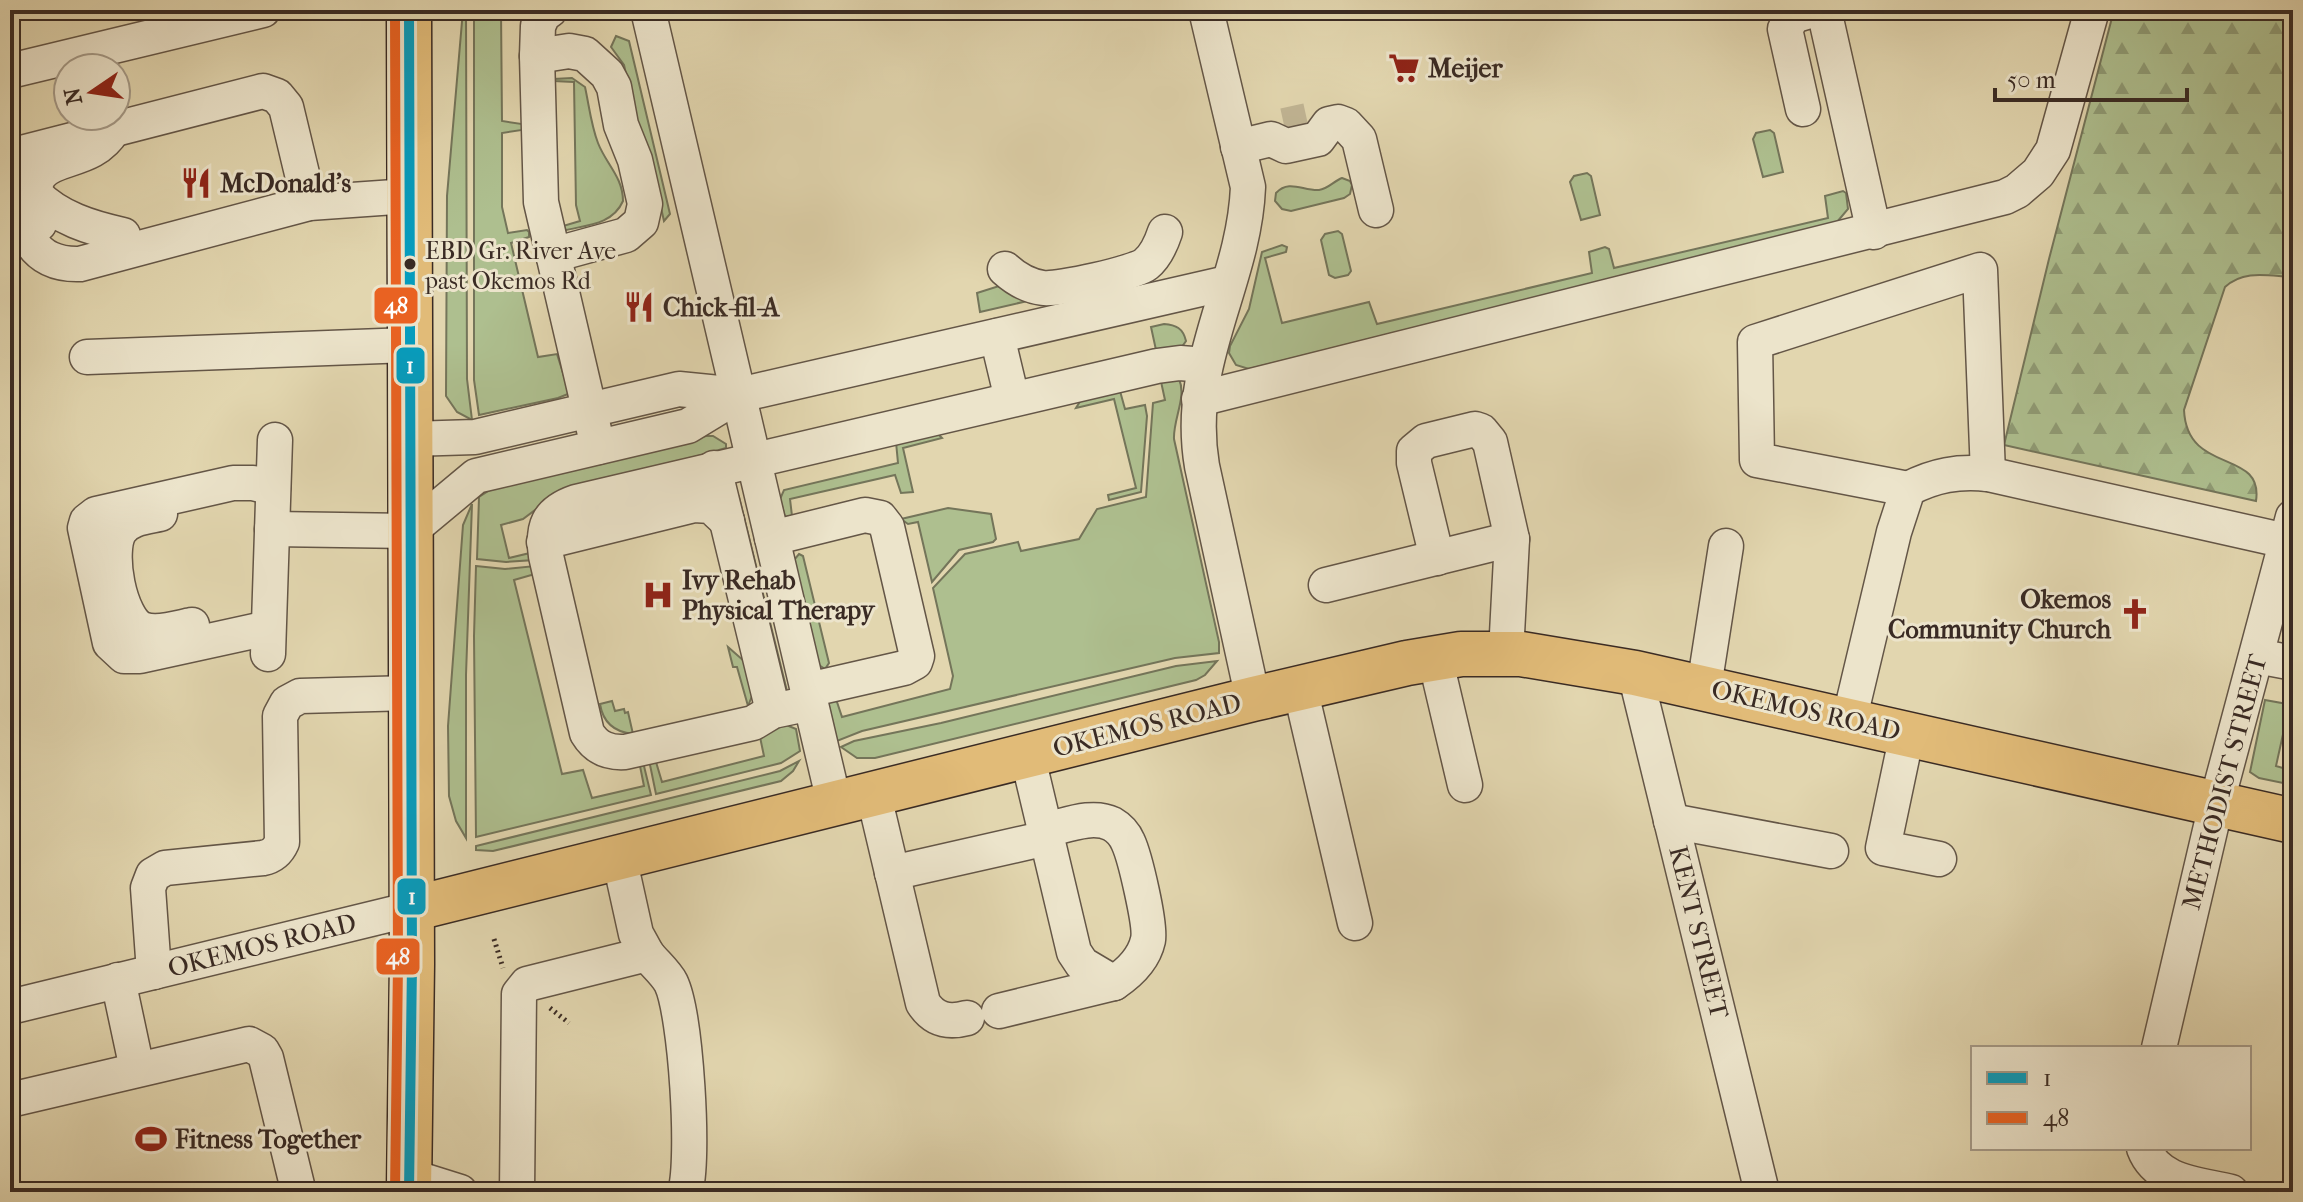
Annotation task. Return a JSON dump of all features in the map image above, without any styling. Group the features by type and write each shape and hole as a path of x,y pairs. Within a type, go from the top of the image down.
{"main road":[{"path":"409,10 412,909 409,1184"},
{"name":"OKEMOS ROAD","path":"412,909 1300,688 1435,658 1506,653 1575,661 1704,687 2293,821"}],"street":[{"path":"10,71 263,10"},
{"path":"550,10 543,15 538,26 541,202 598,447"},
{"path":"648,10 809,696 853,797 892,873 923,1003 940,1018 954,1021 1114,983 1136,963 1148,940 1148,925 1130,845 1119,830 1102,820 1091,820 892,873"},
{"path":"1206,10 1248,187 1247,213 1205,365 1199,399 1198,432 1253,699"},
{"path":"1803,109 1785,29 1793,16 1813,10"},
{"path":"1824,10 1874,232"},
{"path":"1199,399 1992,202 2017,191 2038,173 2053,150 2092,10"},
{"path":"537,56 569,51 585,54 607,74 614,87 621,125 635,160 645,204 641,222 626,235 553,255"},
{"path":"132,125 256,91 270,92 286,107 297,206"},
{"path":"1238,147 1298,127 1338,122 1346,125 1359,139 1376,210"},
{"path":"10,156 105,132"},
{"path":"23,183 36,180 46,167 92,152 111,132"},
{"path":"23,183 60,214 123,235 263,199 297,206"},
{"path":"23,183 25,232 31,243 48,259 69,265 297,206 409,196"},
{"path":"1005,269 1024,283 1054,289 1144,266 1156,253 1165,232"},
{"path":"1988,474 1980,270 1755,342 1757,460 1908,489 1949,473 1988,474 2290,529"},
{"path":"272,529 410,531 476,476 688,426 739,395 1227,283"},
{"path":"997,336 1012,399"},
{"path":"87,357 409,345"},
{"path":"772,538 865,515 880,518 887,527 917,656 915,662 809,696 753,723 625,752 615,752 597,745 587,733 544,542 548,522 565,506 714,468 1157,366 1180,363 1205,365"},
{"path":"410,439 475,437 679,389 739,395"},
{"path":"1437,558 1413,457 1416,446 1475,429 1486,434 1512,539 1506,653"},
{"path":"273,488 243,482 187,493 182,503 174,509 131,521 120,532 115,547 117,577 126,613 136,626 152,632 193,625 204,627 220,638 268,641 275,440"},
{"path":"714,468 773,711"},
{"path":"1849,721 1894,532 1908,489"},
{"path":"544,542 694,505 711,506 727,521"},
{"name":"METHODIST STREET","path":"2159,1046 2216,805 2290,529"},
{"path":"1326,585 1512,539"},
{"path":"1704,687 1726,546"},
{"path":"2257,656 2293,663"},
{"path":"1435,658 1465,785"},
{"name":"KENT STREET","path":"1635,673 1753,1189"},
{"path":"1300,688 1355,923"},
{"path":"154,972 148,888 153,875 165,868 269,857 282,842 280,716 287,703 300,696 411,693"},
{"path":"1907,734 1883,848 1939,859"},
{"path":"1027,754 1074,952 1082,964 1114,983"},
{"path":"1671,821 1831,851"},
{"path":"619,857 636,934 647,954 671,983 683,1035 689,1138 685,1192"},
{"name":"OKEMOS ROAD","path":"10,1007 412,909"},
{"path":"517,1192 519,1003 522,988 647,954"},
{"path":"118,980 137,1069"},
{"path":"10,1100 242,1044 255,1047 266,1058 297,1185 296,1192"},
{"path":"2144,1150 2166,1176 2231,1192"},
{"path":"409,1184 460,1192"}],"path":[{"path":"494,939 503,968 510,974"},
{"path":"540,1000 569,1023"}],"green space":[{"path":"463,10 466,10 467,379 472,420 457,412 446,396 447,196"},
{"path":"474,10 501,10 502,121 522,124 522,130 502,133 502,207 508,233 529,232 529,237 511,243 538,357 557,354 568,389 568,394 558,398 479,415 474,380"},
{"path":"2114,10 2293,10 2293,277 2249,276 2232,281 2225,287 2184,410 2188,431 2198,445 2249,474 2255,485 2256,501 2004,445"},
{"path":"616,36 629,41 670,214 664,221 661,208 656,209 624,65 611,47"},
{"path":"572,78 585,87 601,151 614,171 623,201 619,209 606,219 566,230 563,226 580,221 576,205 574,82 554,79"},
{"path":"1770,130 1774,133 1783,172 1763,177 1753,139 1756,133"},
{"path":"1587,173 1591,176 1600,215 1581,220 1570,182 1574,176"},
{"path":"1342,178 1352,185 1350,194 1344,198 1291,211 1282,209 1275,201 1276,193 1286,187 1319,190"},
{"path":"1843,191 1848,209 1837,222 1249,369 1236,365 1229,353 1249,309 1262,252 1282,245 1287,247 1286,252 1265,258 1282,323 1369,302 1377,324 1592,273 1589,252 1605,247 1609,249 1614,268 1828,218 1825,196"},
{"path":"1338,231 1342,234 1351,271 1348,275 1335,278 1329,275 1321,240 1325,234"},
{"path":"999,286 1036,299 980,312 977,293"},
{"path":"1164,324 1181,330 1186,341 1181,348 1156,350 1151,327"},
{"path":"1160,377 1179,379 1181,386 1174,439 1219,653 1175,658 862,731 837,741 828,702 836,699 842,717 950,689 953,676 933,588 965,554 1018,542 1021,551 1079,539 1097,509 1146,497 1153,403 1165,400"},
{"path":"1120,391 1125,409 1145,405 1147,416 1141,492 1109,500 1108,495 1136,488 1114,399 1076,408 1084,395"},
{"path":"934,430 942,438 903,448 913,492 901,493 895,475 790,499 792,516 785,517 780,499 784,490 898,463 896,442"},
{"path":"713,436 726,444 726,448 551,498 523,519 501,525 509,558 530,553 534,560 506,562 477,559 479,497 499,484"},
{"path":"739,497 787,691 786,692 737,499"},
{"path":"472,504 466,675 466,838 456,821 449,796 448,726 463,525"},
{"path":"948,508 991,514 996,539 959,550 932,582 918,522 908,524 901,519"},
{"path":"799,554 803,556 829,663 825,669 819,665 794,560"},
{"path":"476,566 505,569 535,566 535,574 514,580 562,774 583,770 592,798 644,786 640,766 643,762 651,795 476,837"},
{"path":"728,647 744,661 752,696 748,706 737,667 733,667"},
{"path":"1217,661 1196,680 875,758 857,758 841,747 854,741 1176,666"},
{"path":"2265,700 2289,707 2276,766 2293,771 2293,785 2259,778 2250,772"},
{"path":"612,701 615,711 624,709 625,713 628,712 633,734 615,729 607,721 600,704"},
{"path":"784,724 796,729 800,751 781,763 656,794 649,760 656,762 662,782 764,756 760,737"},
{"path":"799,761 781,781 493,851 476,850 476,846 780,771"}],"tunnel":[{"path":"1284,125 1307,120"}],"transit line":[{"name":"48","path":"395,10 398,964 395,1192"},
{"name":"1","path":"409,10 412,964 409,1192"}],"place":[{"name":"Meijer","path":"1404,68"},
{"name":"McDonald's","path":"196,183"},
{"name":"EBD Gr. River Ave past Okemos Rd","path":"410,264"},
{"name":"Chick-fil-A","path":"639,307"},
{"name":"Ivy Rehab Physical Therapy","path":"658,595"},
{"name":"Okemos Community Church","path":"2135,614"},
{"name":"Fitness Together","path":"151,1139"}]}
